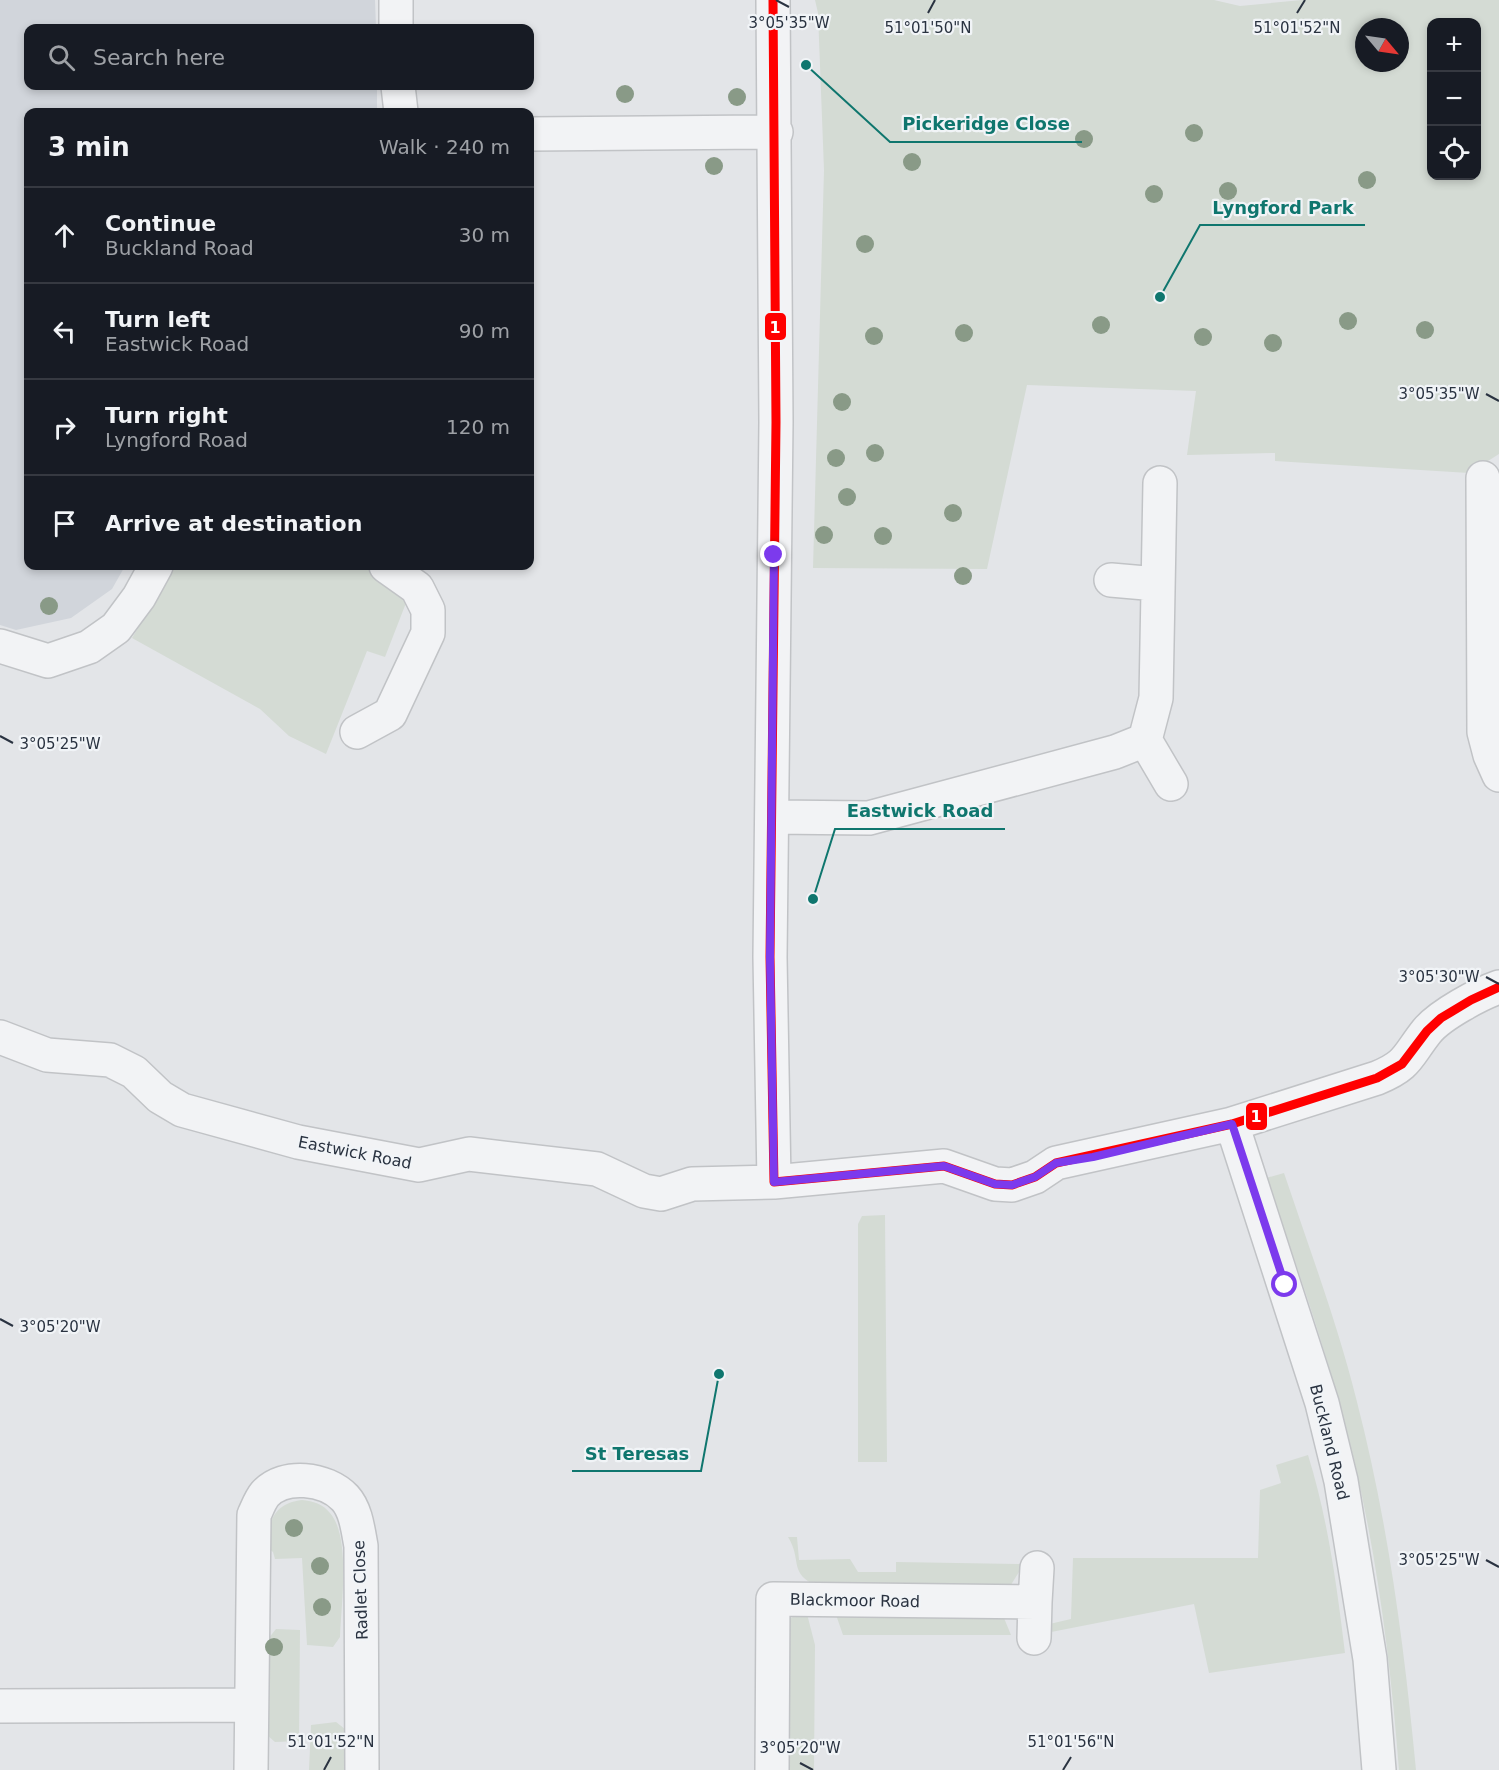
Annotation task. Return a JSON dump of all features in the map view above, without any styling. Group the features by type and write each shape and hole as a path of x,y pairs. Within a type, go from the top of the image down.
{"street":[{"path":"396,0 396,24"},
{"path":"773,0 776,132 773,817 770,957 774,1182"},
{"path":"398,90 400,108"},
{"path":"534,134 776,132"},
{"path":"1483,478 1492,515 1484,732 1490,755 1499,775"},
{"path":"1160,483 1156,698 1146,740 1171,784"},
{"path":"0,646 48,661 89,647 116,628 139,597 154,570"},
{"path":"357,732 390,714 428,633 428,610 417,588 392,570"},
{"path":"1111,580 1157,584"},
{"path":"773,817 869,818 1115,752 1146,740"},
{"name":"Eastwick Road","path":"0,1037 47,1055 110,1060 134,1072 160,1097 182,1110 277,1136 374,1158 419,1165 469,1154 597,1169 644,1191 661,1194 692,1184 774,1182 944,1166 995,1184 1012,1185 1035,1177 1056,1163 1093,1157 1232,1124 1398,1070 1414,1053 1428,1029 1484,992 1499,987"},
{"name":"Buckland Road","path":"1232,1124 1318,1392 1341,1481 1370,1659 1379,1770"},
{"name":"Radlet Close","path":"251,1770 254,1515 264,1495 280,1484 314,1481 345,1498 354,1513 361,1546 362,1770"},
{"path":"1034,1638 1037,1568"},
{"name":"Blackmoor Road","path":"772,1770 773,1599 1035,1602"},
{"path":"0,1706 251,1706"}],"shaded area":[{"path":"0,0 375,0 376,24 24,24 24,90 377,90 377,108 24,108 24,570 123,570 112,589 71,618 16,630 0,625"},
{"path":"815,0 1214,0 1240,6 1302,0 1499,0 1499,454 1469,473 1275,461 1275,453 1187,455 1196,391 1027,385 987,569 813,568 824,170 818,13"},
{"path":"173,570 369,570 390,583 406,603 385,657 367,651 326,754 289,736 260,709 132,638"},
{"path":"1284,1173 1340,1341 1367,1444 1394,1583 1416,1770 1399,1770 1382,1614 1370,1537 1354,1460 1325,1353 1266,1178"},
{"path":"885,1215 887,1462 858,1462 858,1224 862,1216"},
{"path":"1308,1455 1326,1528 1345,1653 1209,1673 1194,1604 1041,1634 1041,1626 1071,1619 1073,1558 1258,1558 1260,1490 1281,1483 1276,1465"},
{"path":"302,1500 324,1507 330,1513 341,1538 343,1590 340,1637 333,1647 307,1645 302,1558 275,1559 273,1552 264,1545 271,1521 279,1509"},
{"path":"788,1537 797,1537 799,1560 850,1559 858,1572 896,1572 896,1562 1024,1564 1009,1588 819,1587 809,1582 799,1571"},
{"path":"834,1609 1004,1618 1011,1635 843,1635"},
{"path":"806,1610 815,1645 814,1770 789,1770 789,1619"},
{"path":"276,1629 300,1630 299,1741 275,1742 267,1735 268,1639"},
{"path":"336,1722 345,1729 345,1770 309,1770 311,1725"}],"transit line":[{"name":"1","path":"773,0 776,422 770,957 774,1182 944,1166 995,1184 1012,1185 1035,1177 1056,1163 1232,1124 1377,1078 1402,1064 1427,1031 1441,1018 1499,987"}],"place":[{"name":"Pickeridge Close","path":"806,65"},
{"name":"Lyngford Park","path":"1160,297"},
{"name":"Eastwick Road","path":"813,899"},
{"name":"St Teresas","path":"719,1374"}],"route":[{"path":"774,555 770,957 774,1182 944,1166 995,1184 1012,1185 1035,1177 1056,1163 1093,1157 1232,1124 1285,1285"}]}
